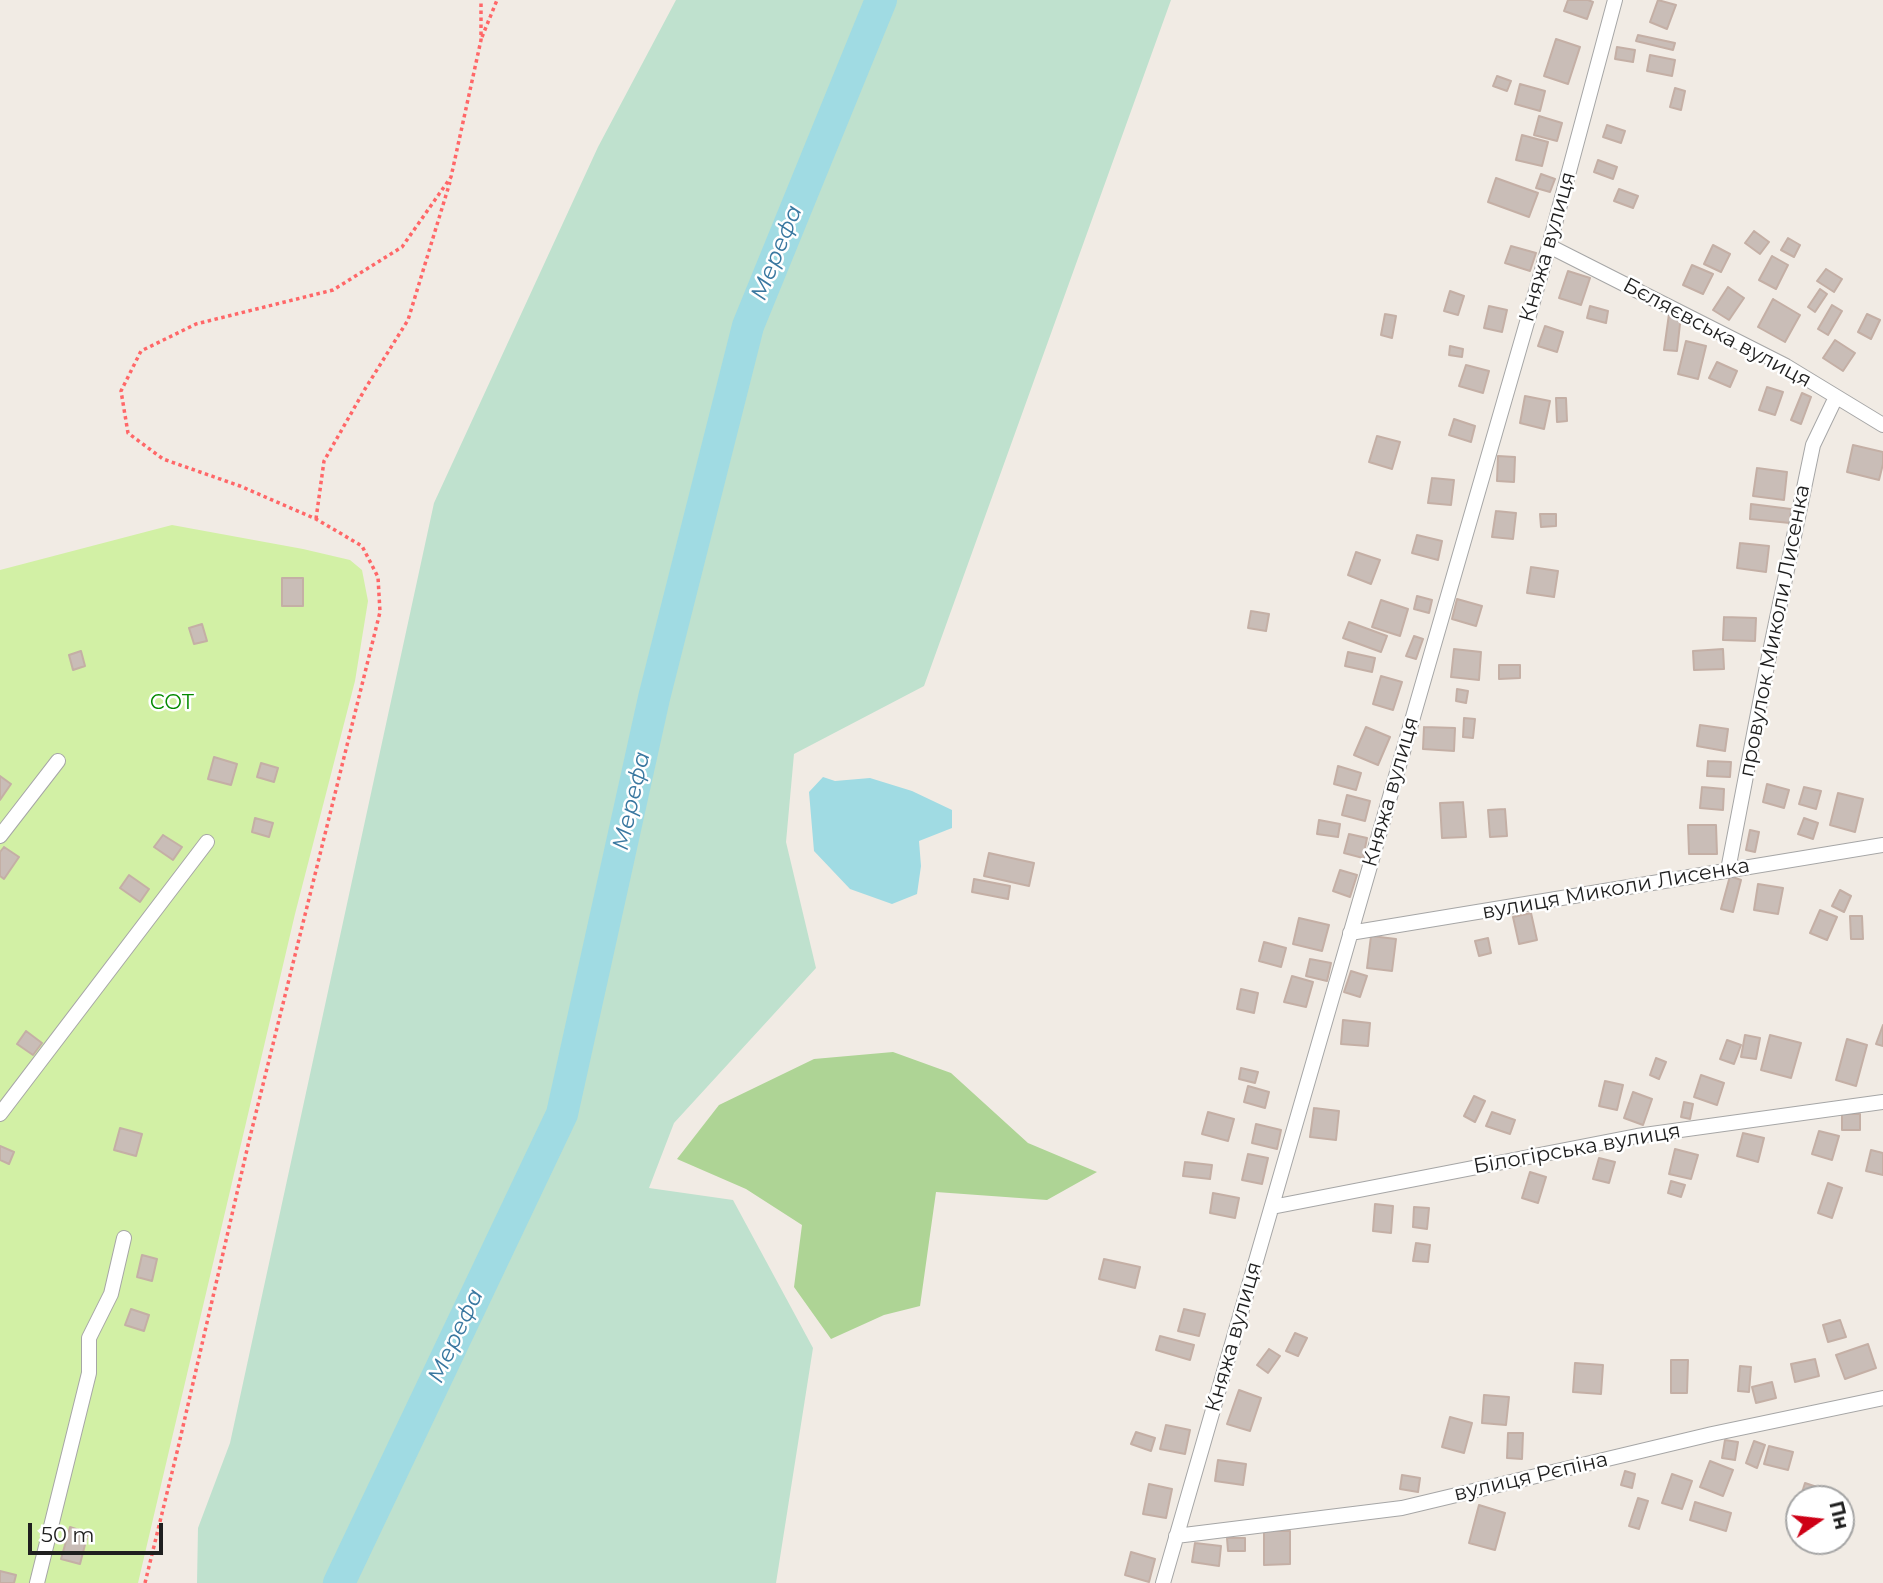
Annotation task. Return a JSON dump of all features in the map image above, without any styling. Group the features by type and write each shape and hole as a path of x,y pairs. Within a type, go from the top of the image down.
{"street":[{"name":"Княжа вулиця","path":"1163,1583 1549,246 1615,0"},
{"name":"Бєляєвська вулиця","path":"1549,246 1786,366 1883,425"},
{"name":"провулок Миколи Лисенка","path":"1728,870 1813,445 1836,397"},
{"path":"0,836 58,761"},
{"path":"0,1114 208,842"},
{"name":"вулиця Миколи Лисенка","path":"1350,933 1883,845"},
{"name":"Білогірська вулиця","path":"1272,1207 1637,1136 1883,1102"},
{"path":"37,1583 89,1373 89,1338 111,1294 124,1238"},
{"name":"вулиця Рєпіна","path":"1176,1536 1402,1508 1724,1432 1883,1398"}],"path":[{"path":"481,0 481,40"},
{"path":"316,519 324,461 408,320 451,177 481,40 497,0"},
{"path":"145,1583 249,1141 380,612 379,578 362,546 316,519 240,486 163,459 128,433 121,391 141,351 196,324 333,290 402,247 451,177"}],"green space":[{"path":"676,0 1171,0 924,686 794,754 786,842 816,968 674,1123 649,1188 733,1200 813,1348 776,1583 197,1583 198,1528 230,1443 434,503 598,147"},
{"name":"СОТ","path":"172,525 350,560 362,570 368,601 355,681 295,914 138,1583 0,1583 0,570"},
{"path":"893,1052 951,1073 1028,1143 1097,1172 1047,1200 936,1192 920,1306 884,1315 831,1339 794,1287 802,1225 746,1189 677,1159 719,1105 814,1059"}],"water":[{"path":"823,777 835,781 870,778 912,791 952,810 952,828 919,841 921,866 917,894 892,904 850,889 814,851 809,792"}],"building":[{"path":"1568,0 1593,2 1587,19 1564,11"},
{"path":"1658,0 1676,5 1667,29 1650,22"},
{"path":"1638,35 1675,43 1673,50 1636,41"},
{"path":"1556,39 1580,47 1568,84 1544,76"},
{"path":"1617,47 1635,50 1633,62 1615,59"},
{"path":"1650,55 1675,60 1672,76 1647,71"},
{"path":"1497,76 1511,81 1507,91 1493,86"},
{"path":"1520,84 1545,91 1540,111 1515,104"},
{"path":"1675,88 1685,91 1681,110 1670,107"},
{"path":"1539,116 1562,123 1557,141 1534,135"},
{"path":"1607,125 1625,131 1621,143 1603,137"},
{"path":"1522,135 1548,142 1542,166 1516,160"},
{"path":"1598,160 1617,167 1613,179 1594,172"},
{"path":"1541,174 1555,179 1550,192 1536,188"},
{"path":"1496,178 1538,193 1529,217 1488,202"},
{"path":"1619,189 1638,196 1633,208 1614,201"},
{"path":"1754,231 1769,242 1760,254 1745,243"},
{"path":"1788,238 1800,245 1794,257 1781,250"},
{"path":"1713,245 1730,254 1721,272 1704,264"},
{"path":"1511,246 1536,253 1530,271 1505,263"},
{"path":"1772,256 1788,265 1776,289 1759,280"},
{"path":"1692,265 1713,274 1703,294 1683,285"},
{"path":"1826,269 1842,279 1834,292 1817,281"},
{"path":"1568,271 1590,278 1581,305 1559,298"},
{"path":"1728,287 1744,298 1729,320 1713,310"},
{"path":"1820,289 1827,294 1815,312 1808,307"},
{"path":"1450,291 1464,296 1458,315 1444,311"},
{"path":"1773,299 1800,315 1785,342 1758,327"},
{"path":"1832,305 1842,311 1828,335 1818,329"},
{"path":"1489,306 1507,310 1502,332 1484,328"},
{"path":"1590,306 1608,311 1606,323 1587,318"},
{"path":"1385,314 1396,316 1392,338 1381,335"},
{"path":"1669,314 1681,315 1677,351 1664,350"},
{"path":"1867,314 1880,320 1871,339 1858,332"},
{"path":"1545,326 1563,332 1557,352 1538,346"},
{"path":"1835,340 1855,353 1843,371 1823,358"},
{"path":"1686,341 1706,346 1698,379 1678,374"},
{"path":"1450,346 1463,349 1462,357 1449,355"},
{"path":"1717,362 1737,371 1730,387 1709,378"},
{"path":"1466,365 1489,371 1483,393 1459,386"},
{"path":"1767,387 1783,392 1775,415 1759,410"},
{"path":"1802,393 1811,397 1801,424 1791,420"},
{"path":"1525,396 1550,401 1544,429 1520,423"},
{"path":"1556,398 1566,398 1567,421 1557,422"},
{"path":"1454,419 1475,426 1471,442 1449,435"},
{"path":"1377,436 1400,442 1392,469 1369,462"},
{"path":"1853,445 1883,452 1879,480 1847,472"},
{"path":"1498,456 1515,457 1514,482 1497,481"},
{"path":"1757,468 1787,472 1784,500 1753,496"},
{"path":"1432,478 1454,480 1451,505 1428,503"},
{"path":"1751,504 1791,509 1790,523 1750,519"},
{"path":"1496,511 1516,513 1513,539 1492,537"},
{"path":"1540,514 1556,514 1556,526 1541,527"},
{"path":"1417,535 1442,541 1438,560 1412,553"},
{"path":"1740,543 1769,546 1766,572 1737,568"},
{"path":"1356,552 1380,560 1371,584 1348,575"},
{"path":"1531,567 1558,571 1554,597 1527,593"},
{"path":"282,578 303,578 303,606 282,606"},
{"path":"1417,596 1432,600 1429,613 1414,609"},
{"path":"1457,599 1482,606 1476,626 1452,619"},
{"path":"1381,600 1408,609 1400,636 1372,627"},
{"path":"1251,611 1269,614 1266,631 1248,628"},
{"path":"1724,617 1756,618 1755,641 1723,640"},
{"path":"1349,622 1387,636 1381,652 1343,638"},
{"path":"202,624 207,641 194,644 189,628"},
{"path":"1414,636 1423,639 1416,659 1406,656"},
{"path":"1454,649 1481,652 1479,680 1451,677"},
{"path":"1723,649 1724,669 1694,670 1693,651"},
{"path":"81,651 85,666 73,670 69,655"},
{"path":"1348,652 1375,658 1372,672 1345,666"},
{"path":"1499,665 1520,665 1520,678 1499,679"},
{"path":"1381,676 1402,682 1393,710 1373,704"},
{"path":"1457,689 1468,691 1466,703 1456,701"},
{"path":"1464,718 1475,719 1473,738 1463,737"},
{"path":"1700,725 1728,729 1725,751 1697,746"},
{"path":"1366,727 1390,737 1378,765 1354,755"},
{"path":"1424,727 1455,728 1454,751 1423,749"},
{"path":"214,757 237,764 231,785 208,779"},
{"path":"1708,761 1731,762 1730,777 1707,776"},
{"path":"261,763 278,768 274,782 257,777"},
{"path":"1338,766 1361,773 1356,790 1334,784"},
{"path":"0,776 11,784 0,800"},
{"path":"1767,784 1789,790 1784,808 1763,802"},
{"path":"1702,787 1724,789 1723,810 1700,808"},
{"path":"1804,787 1821,791 1816,809 1799,804"},
{"path":"1838,793 1863,799 1855,832 1830,825"},
{"path":"1347,795 1370,801 1365,821 1342,815"},
{"path":"1463,802 1466,837 1442,838 1440,803"},
{"path":"1505,809 1507,836 1490,837 1488,810"},
{"path":"255,818 273,823 269,837 252,832"},
{"path":"1804,818 1818,823 1813,839 1798,834"},
{"path":"1319,820 1340,824 1338,837 1317,834"},
{"path":"1688,825 1716,825 1717,854 1689,854"},
{"path":"1750,830 1759,832 1755,852 1746,850"},
{"path":"1349,834 1367,838 1363,858 1344,853"},
{"path":"163,835 182,847 173,860 154,847"},
{"path":"4,847 19,857 4,879 0,876 0,852"},
{"path":"989,853 1034,863 1029,886 984,876"},
{"path":"1340,870 1357,875 1350,897 1333,891"},
{"path":"129,875 149,889 140,902 120,888"},
{"path":"1730,876 1741,880 1733,912 1721,909"},
{"path":"974,879 1010,886 1008,899 972,892"},
{"path":"1758,884 1783,888 1778,914 1754,910"},
{"path":"1840,890 1851,896 1844,912 1832,906"},
{"path":"1820,910 1837,917 1827,940 1810,933"},
{"path":"1531,913 1537,940 1519,944 1513,917"},
{"path":"1850,916 1862,916 1863,939 1851,939"},
{"path":"1299,918 1329,925 1322,951 1293,944"},
{"path":"1371,936 1396,939 1392,971 1367,968"},
{"path":"1488,938 1491,953 1479,956 1475,941"},
{"path":"1264,942 1286,948 1281,967 1259,961"},
{"path":"1310,959 1331,963 1327,981 1306,976"},
{"path":"1351,971 1367,976 1360,997 1344,992"},
{"path":"1292,976 1313,982 1306,1007 1284,1002"},
{"path":"1241,989 1258,993 1254,1013 1237,1009"},
{"path":"1343,1020 1370,1023 1368,1046 1341,1044"},
{"path":"1883,1025 1883,1046 1876,1044"},
{"path":"26,1031 42,1043 33,1055 17,1044"},
{"path":"1745,1035 1760,1038 1756,1059 1741,1057"},
{"path":"1770,1035 1801,1043 1791,1078 1761,1070"},
{"path":"1847,1039 1867,1045 1856,1086 1836,1080"},
{"path":"1727,1040 1741,1045 1734,1064 1720,1059"},
{"path":"1656,1058 1666,1062 1659,1079 1650,1075"},
{"path":"1241,1068 1258,1072 1255,1083 1239,1079"},
{"path":"1701,1075 1724,1083 1717,1105 1694,1097"},
{"path":"1605,1081 1623,1085 1617,1110 1599,1106"},
{"path":"1248,1086 1269,1092 1265,1108 1244,1102"},
{"path":"1633,1092 1652,1099 1643,1125 1624,1118"},
{"path":"1474,1096 1485,1101 1475,1122 1464,1116"},
{"path":"1684,1102 1693,1104 1690,1119 1681,1117"},
{"path":"1314,1108 1339,1111 1336,1140 1310,1137"},
{"path":"1208,1112 1234,1119 1228,1141 1202,1134"},
{"path":"1492,1112 1515,1120 1510,1134 1486,1126"},
{"path":"1842,1114 1860,1114 1860,1130 1842,1130"},
{"path":"1256,1124 1281,1130 1277,1149 1252,1143"},
{"path":"120,1128 142,1134 136,1156 114,1150"},
{"path":"1819,1131 1839,1136 1832,1160 1812,1154"},
{"path":"1743,1133 1764,1138 1758,1162 1737,1156"},
{"path":"0,1146 14,1152 9,1164 0,1160"},
{"path":"1675,1149 1698,1155 1691,1179 1669,1174"},
{"path":"1871,1150 1883,1153 1883,1175 1866,1171"},
{"path":"1248,1154 1268,1158 1262,1184 1242,1180"},
{"path":"1599,1158 1615,1162 1609,1183 1593,1179"},
{"path":"1185,1162 1212,1165 1210,1179 1183,1176"},
{"path":"1530,1172 1546,1177 1538,1203 1522,1198"},
{"path":"1671,1181 1685,1185 1681,1197 1668,1193"},
{"path":"1828,1183 1842,1188 1832,1218 1818,1213"},
{"path":"1213,1193 1239,1198 1235,1218 1210,1213"},
{"path":"1375,1204 1393,1206 1391,1233 1373,1231"},
{"path":"1414,1207 1429,1208 1427,1229 1413,1227"},
{"path":"1416,1243 1430,1245 1428,1262 1413,1261"},
{"path":"142,1255 157,1259 152,1281 137,1277"},
{"path":"1104,1259 1140,1267 1135,1288 1099,1279"},
{"path":"131,1309 149,1315 144,1331 125,1325"},
{"path":"1184,1309 1205,1314 1199,1336 1178,1331"},
{"path":"1840,1320 1846,1337 1828,1342 1823,1325"},
{"path":"1295,1333 1307,1338 1298,1356 1286,1351"},
{"path":"1160,1336 1194,1345 1190,1360 1156,1350"},
{"path":"1868,1344 1876,1368 1845,1379 1836,1355"},
{"path":"1269,1349 1280,1356 1268,1373 1257,1365"},
{"path":"1815,1359 1819,1376 1795,1382 1791,1364"},
{"path":"1671,1360 1688,1360 1687,1393 1671,1393"},
{"path":"1575,1363 1603,1365 1601,1394 1573,1392"},
{"path":"1740,1366 1751,1367 1749,1392 1738,1391"},
{"path":"1772,1382 1776,1398 1756,1403 1752,1387"},
{"path":"1239,1390 1261,1398 1250,1431 1227,1424"},
{"path":"1484,1395 1509,1397 1506,1425 1482,1423"},
{"path":"1450,1417 1472,1423 1464,1453 1442,1447"},
{"path":"1166,1425 1190,1430 1185,1454 1160,1449"},
{"path":"1136,1432 1155,1438 1151,1451 1131,1444"},
{"path":"1508,1433 1523,1433 1522,1459 1507,1458"},
{"path":"1725,1440 1738,1442 1735,1460 1722,1458"},
{"path":"1754,1441 1765,1445 1757,1468 1746,1463"},
{"path":"1769,1446 1793,1452 1788,1470 1764,1464"},
{"path":"1218,1460 1246,1464 1243,1485 1215,1481"},
{"path":"1710,1461 1733,1470 1723,1496 1700,1487"},
{"path":"1625,1471 1635,1474 1632,1488 1621,1485"},
{"path":"1672,1474 1692,1481 1682,1509 1662,1503"},
{"path":"1402,1475 1420,1478 1418,1492 1400,1489"},
{"path":"1149,1484 1172,1489 1166,1518 1143,1514"},
{"path":"1638,1498 1648,1501 1639,1529 1629,1526"},
{"path":"1695,1502 1731,1513 1726,1531 1690,1520"},
{"path":"1479,1505 1505,1513 1495,1550 1469,1543"},
{"path":"70,1527 88,1533 80,1564 61,1559"},
{"path":"1264,1531 1290,1531 1290,1564 1264,1565"},
{"path":"1227,1538 1245,1538 1245,1551 1228,1551"},
{"path":"1195,1543 1221,1546 1219,1566 1192,1562"},
{"path":"1131,1552 1155,1559 1149,1582 1125,1575"},
{"path":"0,1571 16,1575 14,1583 0,1583"}],"waterway":[{"name":"Мерефа","path":"339,1583 562,1114 654,698 748,326 881,0"}]}
